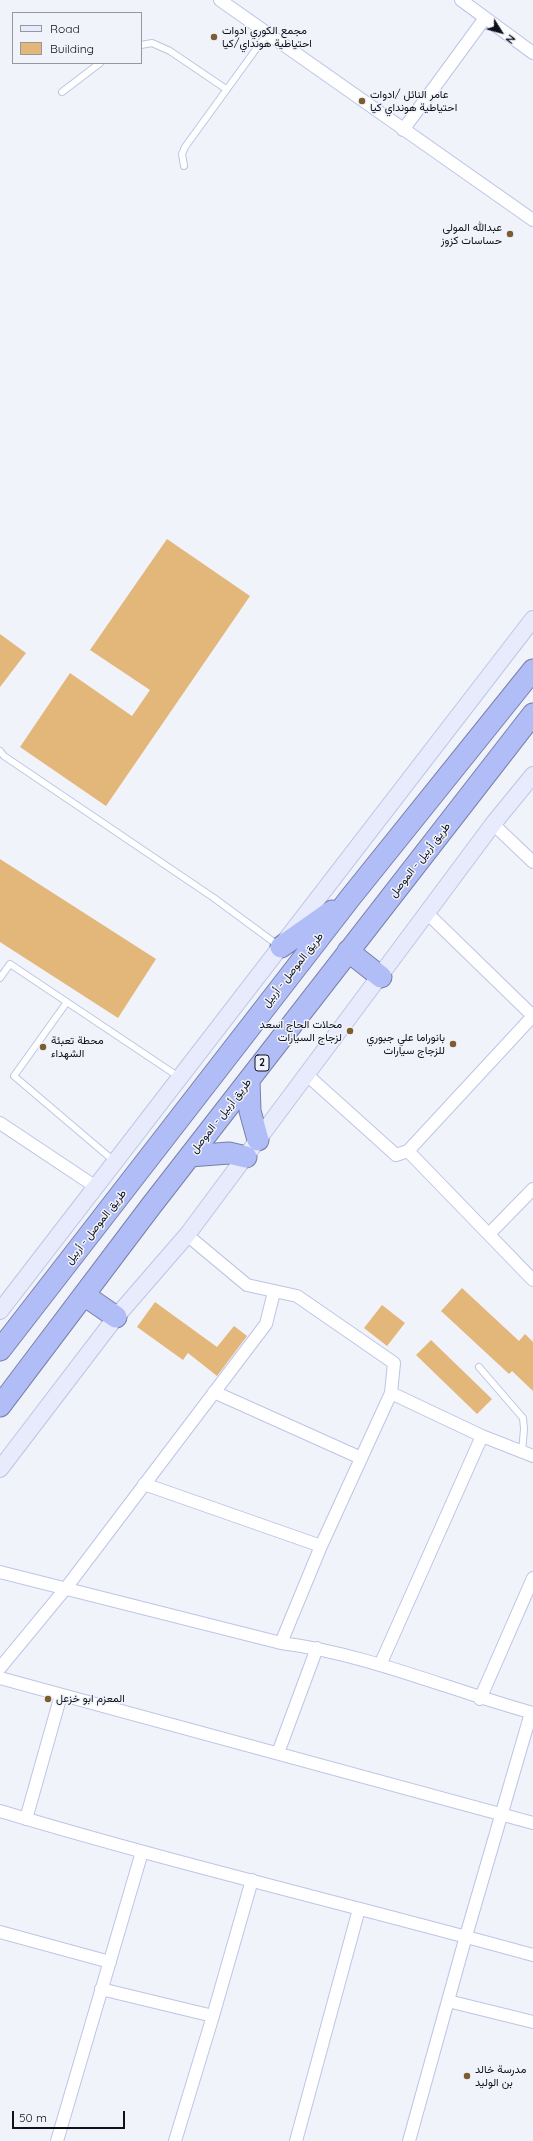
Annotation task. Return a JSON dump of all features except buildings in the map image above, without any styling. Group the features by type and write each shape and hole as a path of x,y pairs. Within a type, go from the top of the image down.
{"highway":[{"name":"طريق الموصل - أربيل","path":"0,1350 350,898 533,670"},
{"path":"504,707 531,719"},
{"name":"طريق أربيل - الموصل","path":"0,1406 348,951 531,719"},
{"path":"280,946 350,898"},
{"path":"348,951 380,977"},
{"path":"249,1080 250,1111 258,1140"},
{"path":"190,1156 229,1153 246,1157"},
{"path":"84,1295 116,1317"}],"main road":[{"path":"0,1312 533,619"},
{"path":"0,1469 116,1317 187,1235 493,824 533,775"}],"street":[{"path":"220,0 402,130 533,220"},
{"path":"460,0 533,53"},
{"path":"402,130 485,18"},
{"path":"493,824 533,862"},
{"path":"307,1075 396,1156 408,1151 533,1016 427,913"},
{"path":"0,1123 96,1186"},
{"path":"408,1151 533,1280"},
{"path":"489,1234 533,1189"},
{"path":"187,1235 247,1285 297,1296 394,1363 391,1393 321,1546 282,1643"},
{"path":"0,1668 66,1588 266,1324 274,1292"},
{"path":"214,1392 361,1458"},
{"path":"391,1393 482,1436 528,1454"},
{"path":"380,1665 482,1436"},
{"path":"144,1484 321,1546"},
{"path":"0,1572 282,1643 317,1648 380,1665 480,1699 532,1713 501,1814 409,2141"},
{"path":"480,1699 533,1578"},
{"path":"278,1753 317,1648"},
{"path":"0,1678 533,1823"},
{"path":"26,1819 61,1695"},
{"path":"0,1811 142,1852 466,1936 533,1955"},
{"path":"57,2141 142,1852"},
{"path":"174,2141 213,2016 252,1880"},
{"path":"296,2141 359,1909"},
{"path":"0,1933 110,1962"},
{"path":"101,1989 213,2016"},
{"path":"448,2001 533,2022"}],"lane":[{"path":"184,166 182,154 185,147 267,34"},
{"path":"142,45 152,43 170,51 226,89"},
{"path":"62,92 99,64"},
{"path":"0,751 4,756 214,898 280,946"},
{"path":"0,978 10,964 180,1078"},
{"path":"67,1002 14,1076 115,1162"},
{"path":"479,1368 523,1418 528,1454"}],"place":[{"name":"مجمع الكوري ادوات احتياطية هونداي/كيا","path":"214,37"},
{"name":"عامر النائل /ادوات احتياطية هونداي كيا","path":"362,101"},
{"name":"عبدالله المولى حساسات كزوز","path":"510,234"},
{"name":"محلات الحاج اسعد لزجاج السيارات","path":"350,1031"},
{"name":"بانوراما علي جبوري للزجاج سيارات","path":"453,1044"},
{"name":"محطة تعبئة الشهداء","path":"43,1047"},
{"name":"المعزم ابو خزعل","path":"48,1699"},
{"name":"مدرسة خالد بن الوليد","path":"467,2076"}]}
